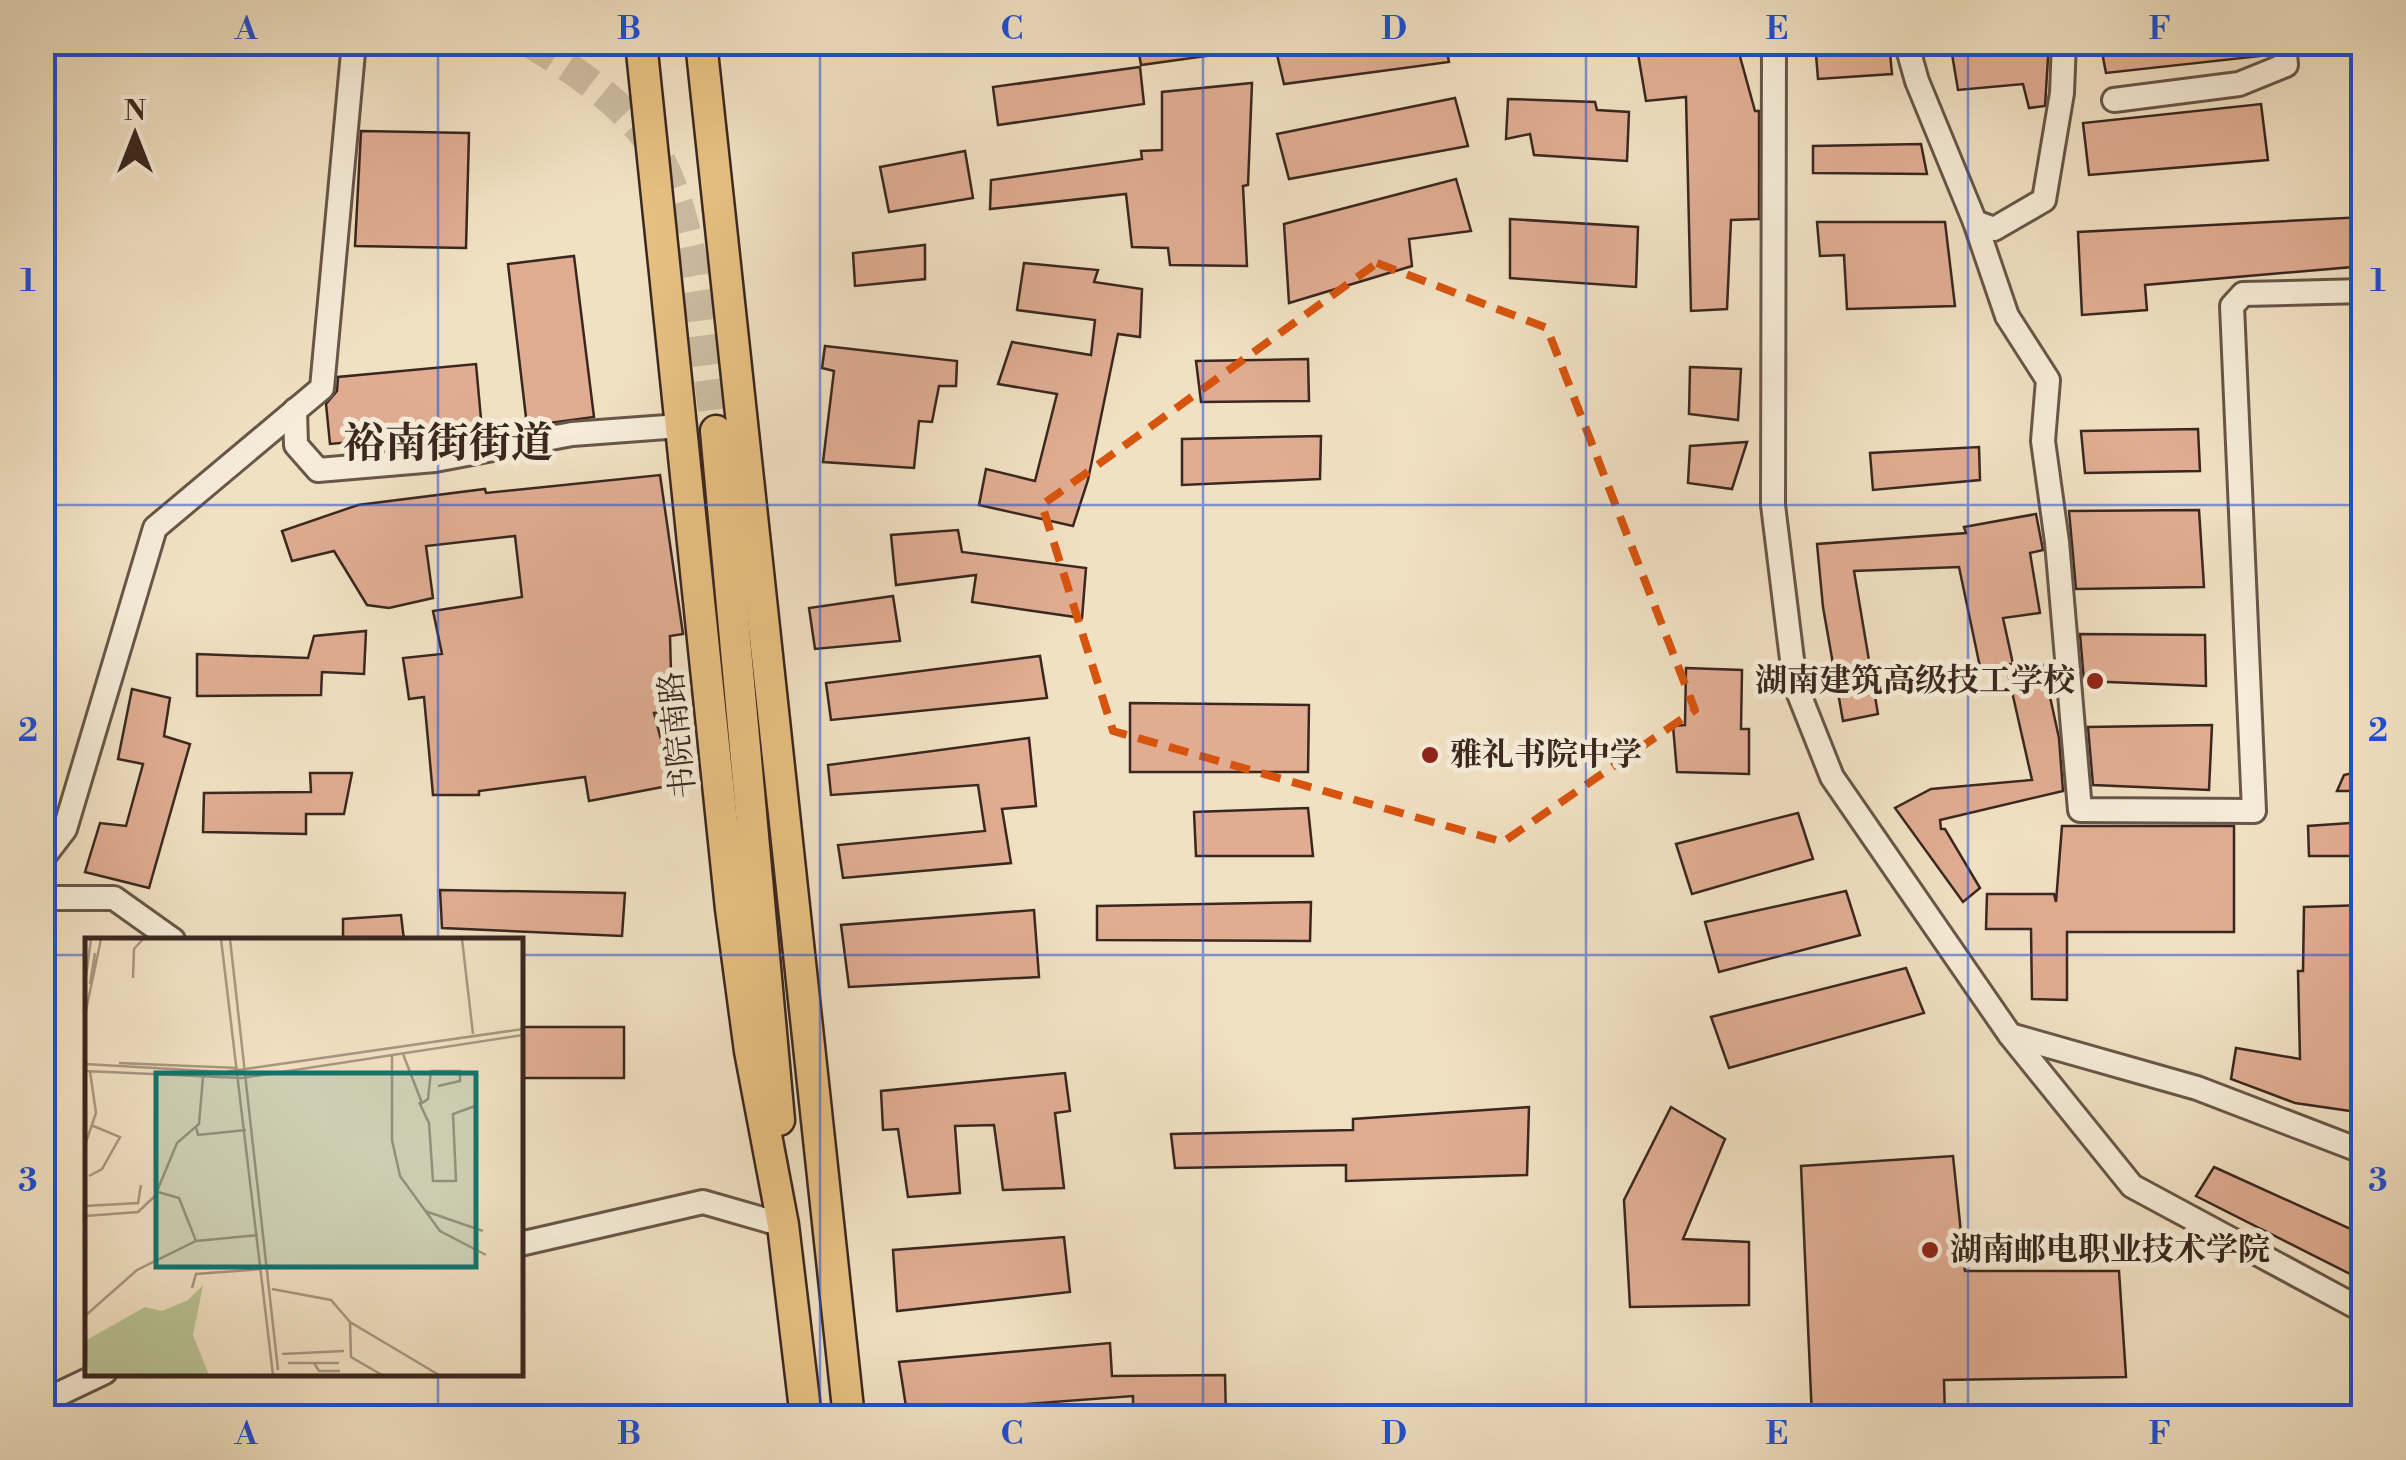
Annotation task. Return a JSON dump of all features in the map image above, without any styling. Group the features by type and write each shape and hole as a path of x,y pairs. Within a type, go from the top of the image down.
{"main road":[{"name":"书院南路","path":"641,42 730,908 750,1051 784,1225 806,1418"},
{"path":"701,42 849,1418"},
{"path":"716,431 778,1088 777,1184"}],"street":[{"path":"42,860 65,829 155,528 322,388 354,42"},
{"path":"1774,42 1772,505 1795,684 1832,777 2010,1035 2132,1186 2364,1311"},
{"path":"1906,42 1916,80 1975,222 2007,316 2048,380 2043,441 2057,542 2080,810 2254,811 2232,306 2243,294 2364,291"},
{"path":"1975,222 1994,229 2044,200 2062,92 2064,42"},
{"path":"2114,100 2239,84 2286,65 2284,42"},
{"path":"296,410 296,445 318,470 434,460 572,434 680,426"},
{"path":"42,898 114,898 170,938"},
{"path":"2010,1035 2198,1088 2364,1152"},
{"path":"522,1244 703,1202 784,1225"},
{"path":"42,1402 99,1375"}],"highlighted area":[{"path":"1377,263 1547,328 1695,710 1503,842 1113,731 1042,505"}],"building":[{"path":"1137,42 1228,42 1228,53 1141,65"},
{"path":"1274,42 1445,42 1449,62 1284,84"},
{"path":"1636,42 1736,42 1755,111 1759,111 1759,219 1731,220 1727,309 1691,311 1686,97 1646,101"},
{"path":"1815,42 1889,42 1892,74 1818,79"},
{"path":"2049,42 2045,106 2029,108 2023,84 1958,90 1952,54"},
{"path":"2100,42 2269,42 2270,55 2106,73"},
{"path":"1140,67 1144,104 998,125 993,87"},
{"path":"1252,83 1248,185 1243,186 1247,266 1170,265 1168,248 1132,247 1126,194 990,209 991,180 1142,159 1141,151 1162,150 1162,92"},
{"path":"1455,98 1468,146 1289,179 1277,134"},
{"path":"1508,99 1595,102 1597,110 1629,112 1627,161 1534,155 1530,134 1506,139"},
{"path":"2261,104 2268,160 2089,175 2083,123"},
{"path":"361,131 469,133 466,248 355,246"},
{"path":"1921,144 1927,174 1813,173 1813,146"},
{"path":"965,151 973,198 889,212 880,167"},
{"path":"1456,179 1471,231 1409,239 1412,266 1289,303 1284,224"},
{"path":"2364,217 2364,266 2145,285 2147,310 2082,315 2078,232"},
{"path":"1510,219 1638,227 1636,287 1510,278"},
{"path":"1817,222 1945,222 1955,306 1847,309 1844,255 1820,256"},
{"path":"925,245 925,279 855,286 853,253"},
{"path":"574,256 594,417 527,426 508,264"},
{"path":"1024,263 1098,270 1094,282 1142,289 1140,337 1118,334 1088,480 1073,526 979,505 986,469 1035,481 1057,394 998,384 1012,342 1091,355 1095,320 1017,310"},
{"path":"825,346 957,361 956,386 939,386 932,422 919,421 914,468 823,462 834,371 822,368"},
{"path":"1308,359 1309,401 1201,402 1196,361"},
{"path":"476,364 482,430 330,444 326,404 337,391 338,377"},
{"path":"1690,367 1741,369 1738,420 1689,414"},
{"path":"2198,429 2200,471 2085,473 2081,431"},
{"path":"1321,436 1320,479 1182,485 1182,439"},
{"path":"1747,442 1732,489 1688,483 1690,446"},
{"path":"1979,447 1980,480 1873,490 1870,453"},
{"path":"660,475 683,634 670,636 672,710 654,713 673,785 589,801 585,777 479,791 479,795 433,795 424,697 409,699 403,658 442,654 433,611 522,597 515,536 426,546 433,598 389,608 367,605 334,551 292,561 282,531 358,505 485,489 486,493"},
{"path":"2199,510 2204,587 2076,589 2069,511"},
{"path":"2036,514 2043,550 2030,553 2040,613 2003,618 2013,664 1980,667 1959,567 1854,571 1878,714 1843,721 1823,607 1817,544 1966,533 1964,527"},
{"path":"958,530 962,552 1086,568 1082,618 972,602 976,575 896,585 891,535"},
{"path":"893,596 900,641 815,649 809,608"},
{"path":"366,631 364,674 322,672 321,695 197,696 197,654 308,658 314,636"},
{"path":"2080,634 2205,635 2206,686 2084,681"},
{"path":"1040,656 1047,698 831,720 826,683"},
{"path":"2043,665 2059,738 2063,791 1940,820 1941,829 1945,829 1980,888 1963,902 1895,808 1931,789 2032,780 2008,674"},
{"path":"1686,668 1742,670 1741,729 1749,729 1749,774 1677,772 1673,726 1685,725"},
{"path":"132,689 170,698 164,736 190,744 149,888 85,872 100,823 126,826 143,764 118,759"},
{"path":"1130,703 1309,705 1308,772 1130,772"},
{"path":"2212,725 2209,790 2093,785 2088,727"},
{"path":"1029,738 1036,806 1002,809 1011,863 843,878 838,845 985,831 978,785 831,795 828,765"},
{"path":"2364,770 2364,791 2337,791 2344,775"},
{"path":"310,773 352,773 344,814 306,814 306,834 203,832 204,793 311,792"},
{"path":"1308,808 1313,856 1196,856 1194,812"},
{"path":"1798,813 1813,859 1692,894 1676,844"},
{"path":"2364,822 2364,856 2309,856 2308,826"},
{"path":"2062,826 2234,826 2234,932 2067,932 2067,1000 2032,999 2031,929 1986,929 1987,894 2054,894 2056,902"},
{"path":"440,890 625,893 622,936 442,928"},
{"path":"1846,891 1860,935 1719,972 1705,922"},
{"path":"1311,902 1310,941 1097,940 1097,906"},
{"path":"2364,905 2364,1113 2295,1103 2231,1079 2236,1048 2300,1059 2298,971 2303,971 2304,907"},
{"path":"1034,910 1039,977 849,987 841,925"},
{"path":"401,915 404,938 343,938 343,919"},
{"path":"1906,968 1924,1013 1729,1068 1711,1017"},
{"path":"522,1027 624,1027 624,1078 522,1078"},
{"path":"1065,1073 1070,1111 1055,1113 1064,1188 1003,1190 994,1125 955,1126 960,1193 908,1197 898,1129 883,1130 881,1091"},
{"path":"1529,1107 1527,1175 1346,1181 1346,1165 1175,1168 1171,1134 1353,1130 1353,1119"},
{"path":"1671,1107 1725,1139 1683,1239 1749,1242 1749,1305 1630,1307 1624,1200"},
{"path":"1953,1156 1965,1271 2119,1271 2126,1377 1944,1380 1945,1418 1812,1418 1801,1166"},
{"path":"2214,1167 2364,1235 2364,1281 2196,1196"},
{"path":"1064,1237 1070,1292 897,1311 893,1250"},
{"path":"1110,1343 1112,1376 1225,1375 1226,1418 1133,1418 1133,1396 907,1413 899,1362"}],"tunnel":[{"path":"529,42 622,111 648,140 664,169 688,240 696,280 716,431"}],"place":[{"name":"湖南建筑高级技工学校","path":"2095,681"},
{"name":"雅礼书院中学","path":"1430,755"},
{"name":"湖南邮电职业技术学院","path":"1930,1250"}],"district":[{"name":"裕南街街道","path":"448,444"}]}
